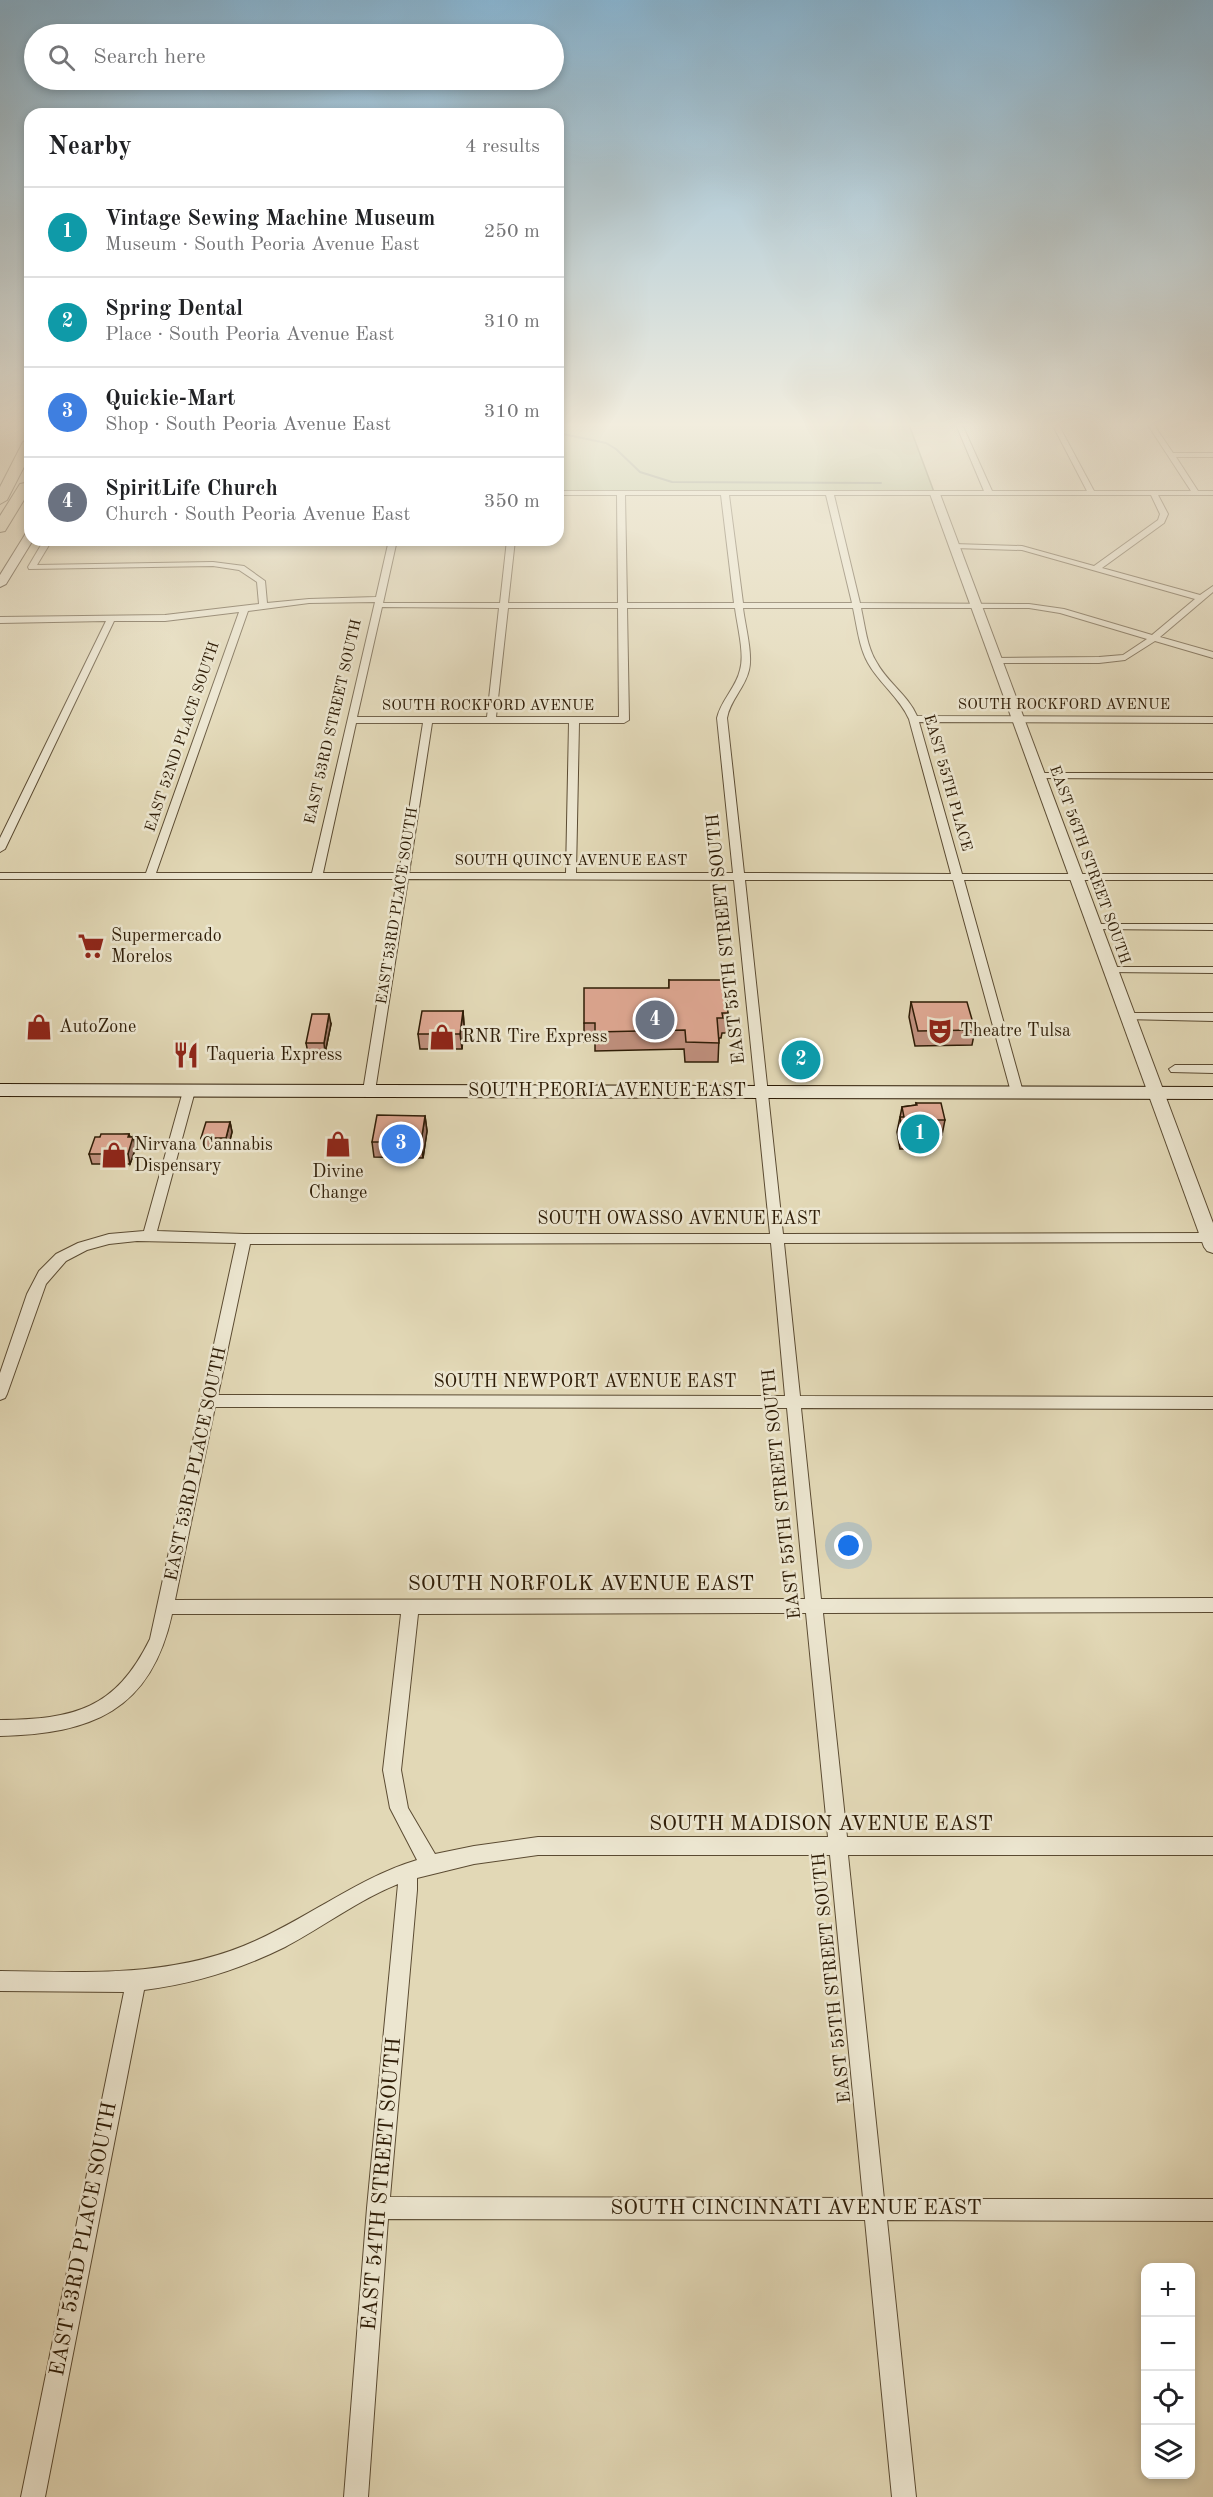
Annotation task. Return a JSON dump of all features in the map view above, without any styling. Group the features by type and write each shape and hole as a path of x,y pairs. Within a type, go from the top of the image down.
{"main road":[{"path":"0,584 24,545"},
{"name":"SOUTH PEORIA AVENUE EAST","path":"0,1090 1213,1093"}],"street":[{"path":"621,539 622,605"},
{"name":"EAST 55TH STREET SOUTH","path":"730,539 746,671 725,704 722,718 762,1091 904,2497"},
{"name":"EAST 55TH PLACE","path":"841,539 873,666 903,696 914,719 1017,1092"},
{"name":"EAST 56TH STREET SOUTH","path":"951,539 1211,1242"},
{"path":"1096,568 1137,539"},
{"path":"44,546 32,567 224,565 250,572 261,580 263,606"},
{"name":"EAST 53RD STREET SOUTH","path":"316,876 392,546"},
{"path":"491,721 510,546"},
{"path":"954,546 1022,548 1202,598"},
{"path":"996,660 1117,658 1131,654 1213,588"},
{"path":"0,620 165,618 263,606 378,602 503,605 975,605 1050,609 1213,655"},
{"name":"SOUTH ROCKFORD AVENUE","path":"351,720 624,720 622,605"},
{"name":"EAST 52ND PLACE SOUTH","path":"150,876 244,609"},
{"path":"0,849 111,619"},
{"name":"SOUTH ROCKFORD AVENUE","path":"914,719 1213,720"},
{"name":"EAST 53RD PLACE SOUTH","path":"369,1091 428,721"},
{"path":"571,876 574,721"},
{"path":"1038,776 1213,776"},
{"name":"SOUTH QUINCY AVENUE EAST","path":"0,876 1213,877"},
{"path":"1095,927 1213,927"},
{"path":"1111,970 1213,970"},
{"path":"1128,1017 1213,1017"},
{"path":"1175,1069 1213,1069"},
{"path":"0,1394 38,1286 49,1268 66,1254 90,1243 122,1237 149,1237 189,1091"},
{"name":"SOUTH OWASSO AVENUE EAST","path":"149,1237 244,1239 775,1237 1211,1242"},
{"name":"EAST 53RD PLACE SOUTH","path":"0,1728 57,1725 84,1718 112,1702 135,1683 150,1659 158,1639 244,1239"},
{"name":"SOUTH NEWPORT AVENUE EAST","path":"210,1401 1213,1403"},
{"name":"SOUTH NORFOLK AVENUE EAST","path":"165,1607 1213,1605"},
{"path":"410,1607 392,1770 393,1792 399,1812 430,1863"},
{"name":"SOUTH MADISON AVENUE EAST","path":"0,1981 136,1981 193,1971 248,1953 372,1887 407,1871 430,1863 493,1851 538,1846 1213,1846"},
{"name":"EAST 54TH STREET SOUTH","path":"356,2497 378,2208 408,1890 407,1871"},
{"name":"EAST 53RD PLACE SOUTH","path":"33,2497 136,1981"},
{"name":"SOUTH CINCINNATI AVENUE EAST","path":"378,2208 1213,2210"}],"building":[{"path":"669,980 725,980 728,1013 722,1013 723,1018 717,1018 719,1043 686,1042 685,1030 595,1032 595,1023 584,1023 584,988 669,988"},
{"path":"911,1002 967,1002 975,1030 918,1031"},
{"path":"422,1011 463,1011 460,1034 418,1034"},
{"path":"312,1014 329,1014 324,1043 306,1043"},
{"path":"916,1103 941,1103 945,1120 932,1120 935,1134 903,1134 900,1117 904,1117 902,1107 917,1105"},
{"path":"377,1115 425,1116 421,1142 372,1142"},
{"path":"206,1122 230,1122 226,1138 201,1138"},
{"path":"101,1134 129,1134 128,1137 133,1137 128,1154 89,1154 95,1137 100,1137"}],"place":[{"name":"Supermercado Morelos","path":"91,946"},
{"name":"SpiritLife Church","path":"655,1020"},
{"name":"AutoZone","path":"39,1027"},
{"name":"Theatre Tulsa","path":"940,1031"},
{"name":"RNR Tire Express","path":"442,1037"},
{"name":"Taqueria Express","path":"186,1055"},
{"name":"Spring Dental","path":"801,1060"},
{"name":"Vintage Sewing Machine Museum","path":"920,1134"},
{"name":"Divine Change","path":"338,1144"},
{"name":"Quickie-Mart","path":"401,1144"},
{"name":"Nirvana Cannabis Dispensary","path":"114,1155"}]}
